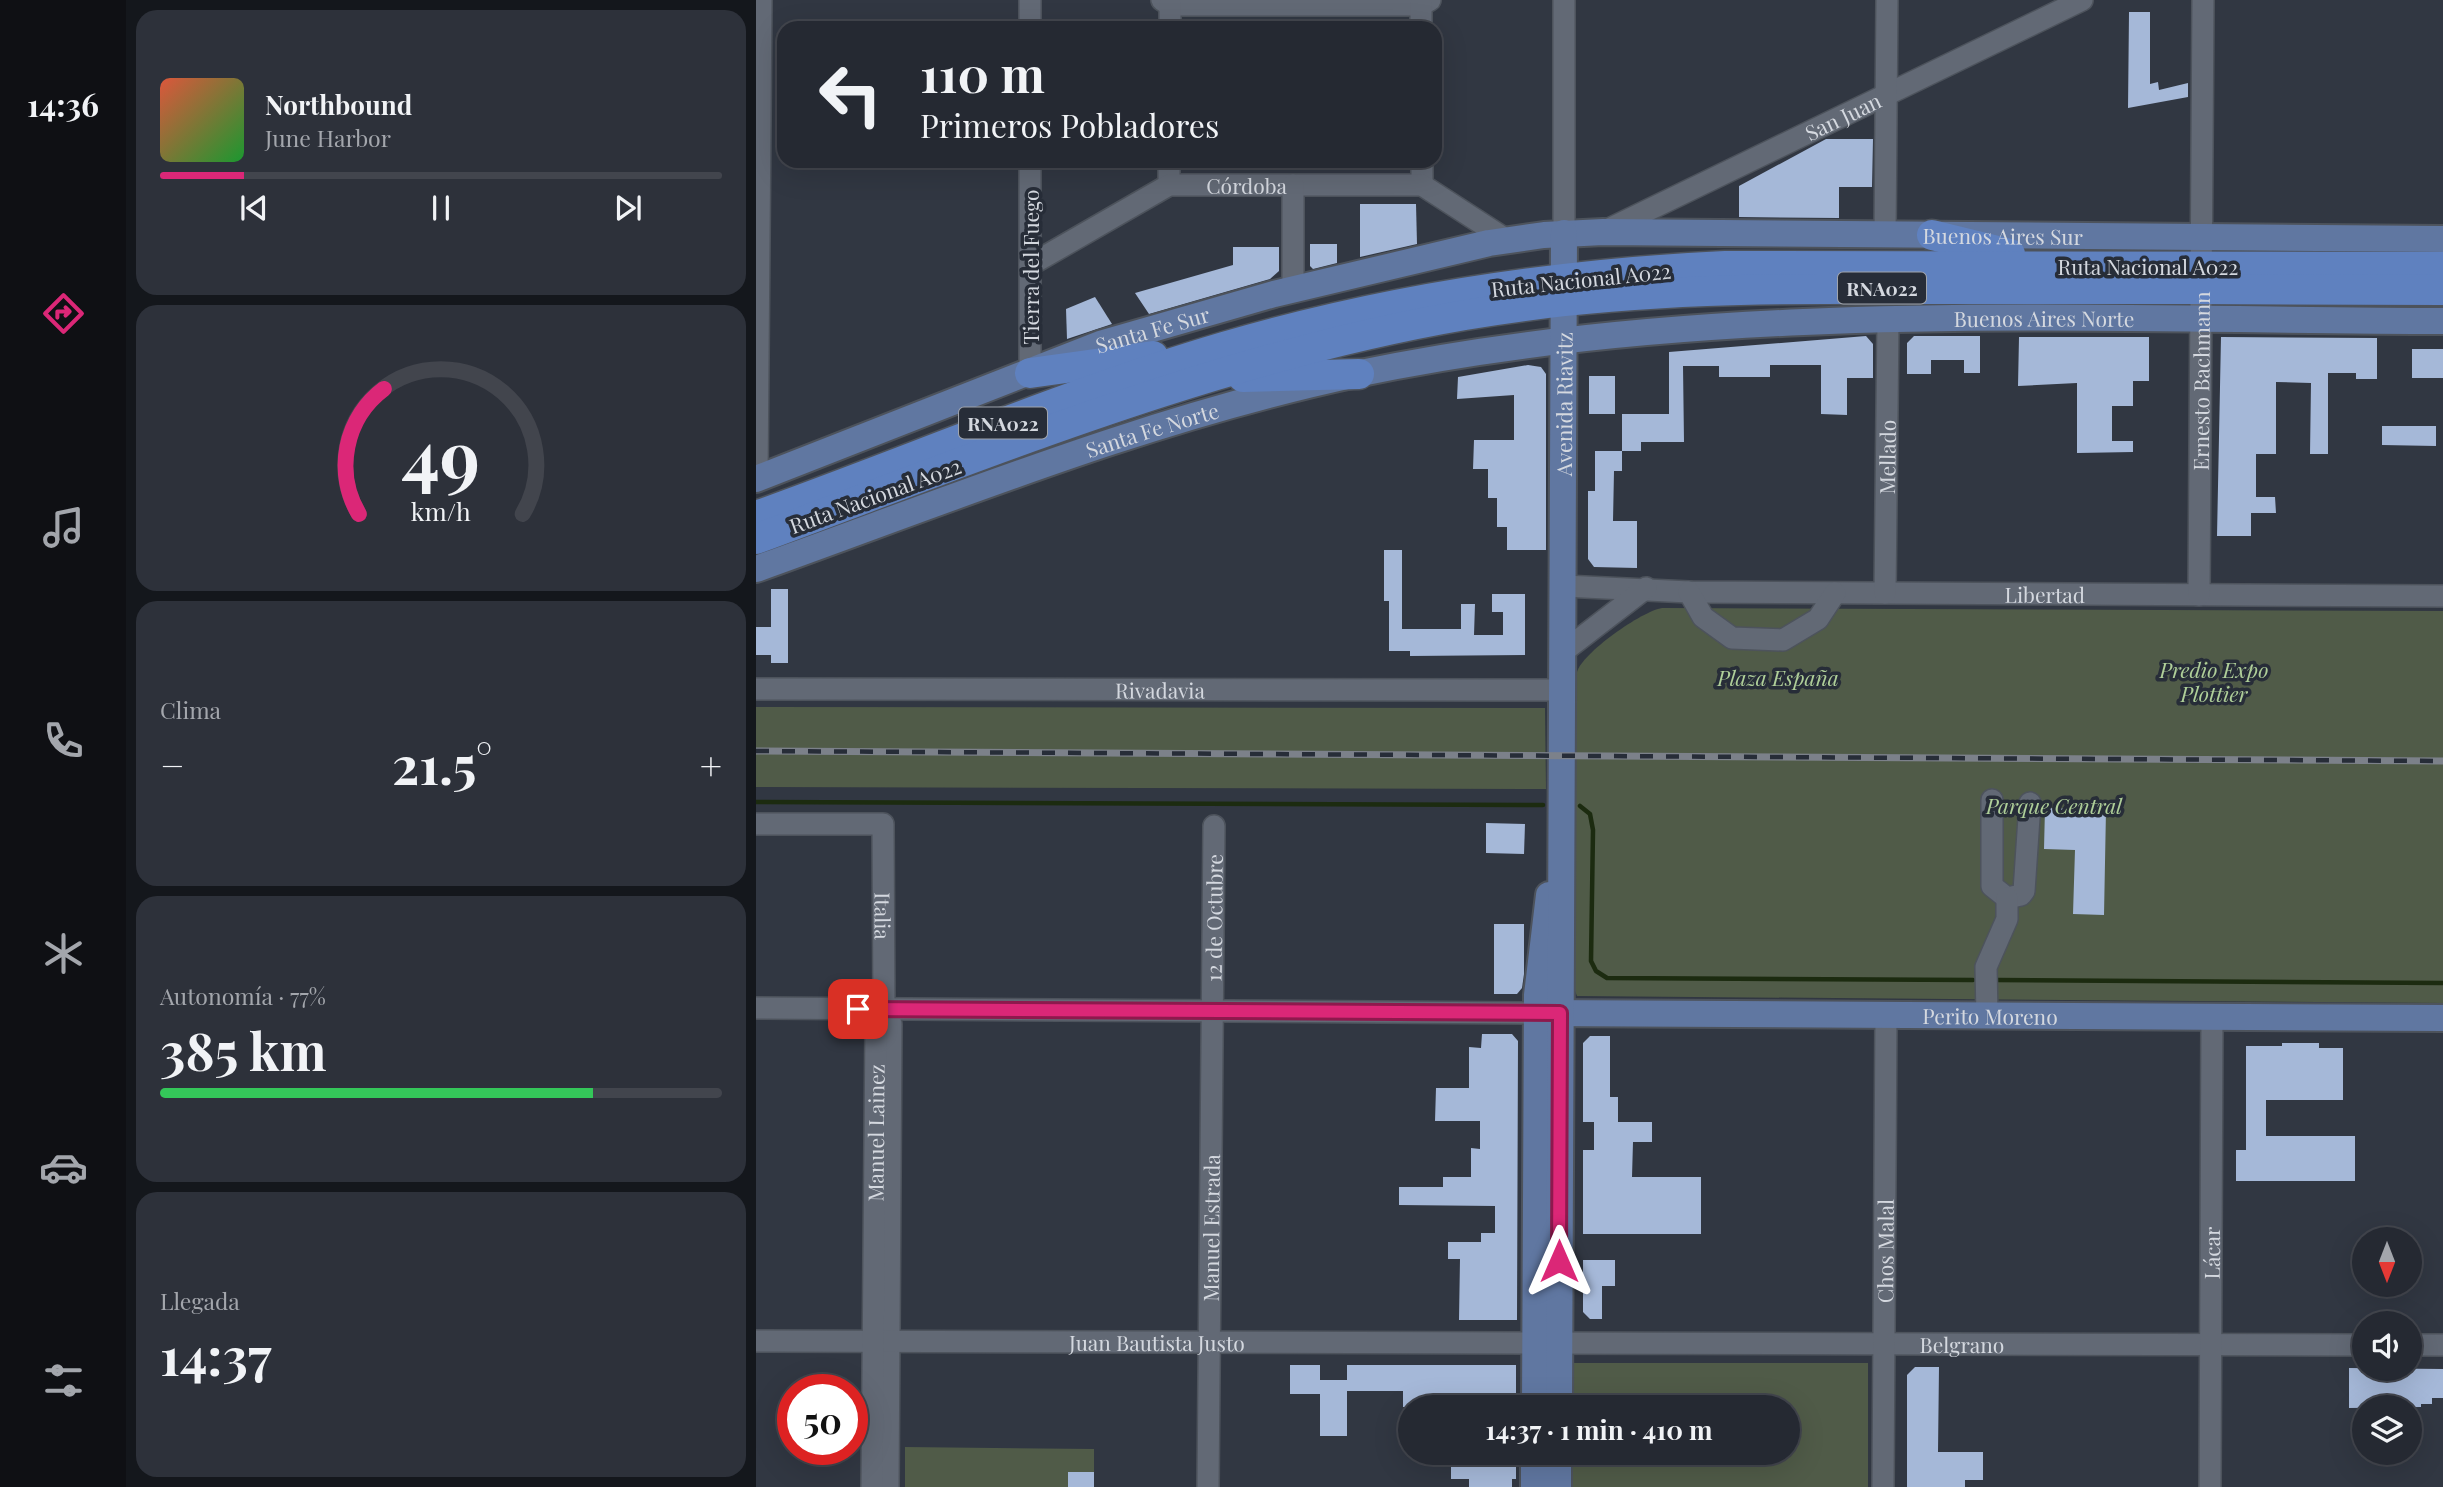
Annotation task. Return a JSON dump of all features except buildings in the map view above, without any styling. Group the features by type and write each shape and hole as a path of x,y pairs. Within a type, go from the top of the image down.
{"highway":[{"path":"1932,235 2054,265"},
{"name":"Ruta Nacional A022","path":"756,538 1197,379 1359,335 1563,290 1725,266 2201,264 2443,267"},
{"name":"Ruta Nacional A022","path":"756,516 1107,385 1223,347 1372,310 1475,290 1766,289 2201,264 2443,290"},
{"path":"1030,373 1223,347"},
{"path":"1197,379 1359,374"}],"main road":[{"name":"Santa Fe Sur","path":"756,478 1100,344 1293,289 1473,247 1563,233"},
{"name":"Buenos Aires Sur","path":"1563,233 1932,235 2201,264 2443,239"},
{"name":"Avenida Riavitz","path":"1547,1344 1549,1013 1540,952 1563,807 1563,651 1571,587 1563,342 1563,233"},
{"name":"Buenos Aires Norte","path":"1563,342 1764,323 1888,319 2443,321"},
{"name":"Santa Fe Norte","path":"756,569 1123,438 1246,401 1359,374 1464,354 1563,342"},
{"name":"Perito Moreno","path":"1549,1013 2443,1017"},
{"path":"1537,1395 1547,1344"},
{"path":"1547,1344 1557,1395"},
{"path":"1534,1465 1534,1487"},
{"path":"1558,1465 1558,1487"}],"street":[{"path":"756,478 761,0"},
{"path":"1030,0 1030,21"},
{"name":"Avenida Riavitz","path":"1563,233 1564,0"},
{"path":"1885,235 1887,0"},
{"name":"San Juan","path":"1603,232 2082,0"},
{"name":"Ernesto Bachmann","path":"2199,594 2203,0"},
{"path":"1169,21 1166,3 1426,3 1422,21"},
{"name":"Tierra del Fuego","path":"1030,168 1030,373"},
{"path":"1169,168 1169,185"},
{"path":"1422,168 1422,185 1507,240"},
{"name":"Córdoba","path":"1030,265 1169,185 1422,185"},
{"path":"1293,185 1293,289"},
{"path":"1473,219 1478,236 1473,247"},
{"name":"Mellado","path":"1885,593 1888,319"},
{"path":"1571,587 1601,603 1603,622"},
{"name":"Libertad","path":"1571,587 1646,588 1689,592 2443,596"},
{"path":"1563,651 1646,588"},
{"path":"1689,592 1703,617 1732,638 1783,640 1818,619 1835,593"},
{"name":"Rivadavia","path":"756,689 1563,690"},
{"path":"1993,800 1992,886 2007,898"},
{"path":"2007,898 2021,895 2024,891 2031,803"},
{"name":"Italia","path":"756,824 883,824 884,1009"},
{"name":"12 de Octubre","path":"1212,1011 1214,826"},
{"path":"1987,1016 1986,967 2007,919 2007,898"},
{"path":"756,1008 1549,1013"},
{"name":"Manuel Lainez","path":"884,1009 876,1024 881,1341 888,1487"},
{"name":"Manuel Estrada","path":"1208,1487 1212,1011"},
{"name":"Chos Malal","path":"1883,1487 1886,1015"},
{"name":"Lácar","path":"2210,1487 2212,1017"},
{"name":"Juan Bautista Justo","path":"756,1341 1547,1344"},
{"name":"Manuel Lainez","path":"872,1487 881,1341"},
{"name":"Belgrano","path":"1547,1344 2352,1345"},
{"path":"2422,1345 2443,1345"}],"green space":[{"name":"Parque Central","path":"1662,608 2443,611 2443,1003 1577,996 1571,981 1577,672 1590,654 1614,634"},
{"path":"756,707 1545,708 1546,789 756,787"},
{"path":"1570,1363 1868,1363 1868,1487 1570,1487 1570,1465 1800,1465 1800,1395 1570,1395"},
{"path":"905,1447 1094,1449 1094,1487 905,1487"}],"waterway":[{"path":"756,802 1543,805"},
{"path":"1580,806 1590,814 1593,830 1591,961 1596,971 1607,978 1973,980"},
{"path":"1997,980 2443,983"}],"railway":[{"path":"756,751 2443,761"}],"route":[{"path":"858,1009 1560,1013 1559,1261"}],"park label":[{"name":"Plaza España","path":"1778,677"},
{"name":"Predio Expo Plottier","path":"2214,681"}]}
